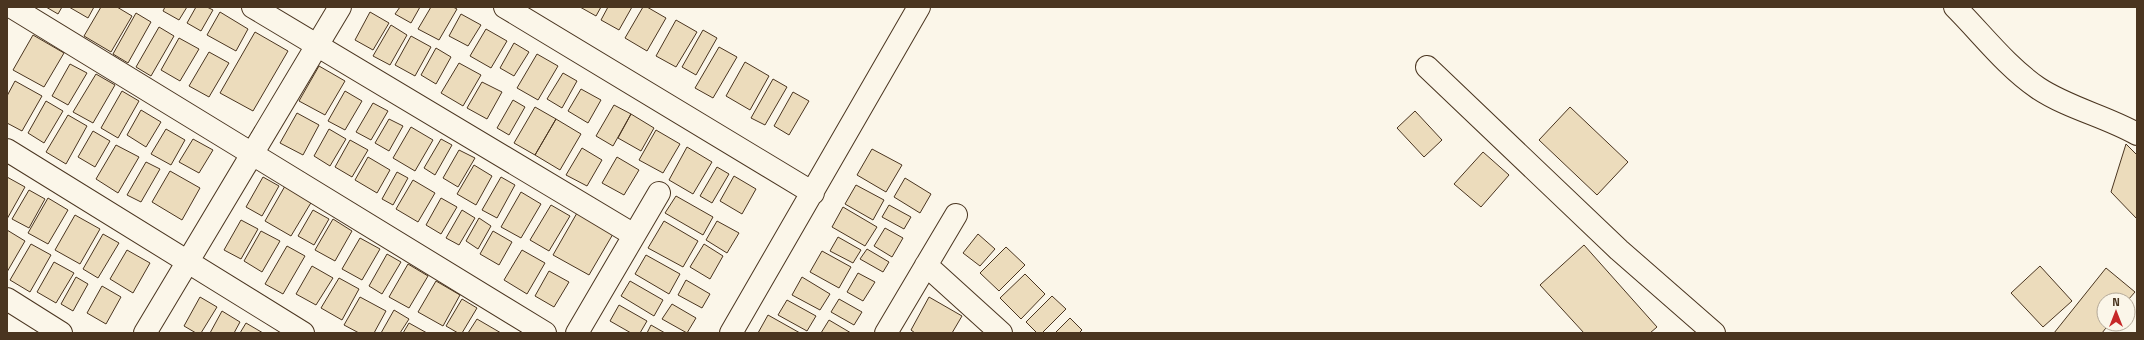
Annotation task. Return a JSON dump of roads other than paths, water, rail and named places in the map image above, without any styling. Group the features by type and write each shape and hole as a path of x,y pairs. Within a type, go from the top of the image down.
{"street":[{"path":"12,7 544,333"},
{"path":"253,7 634,236"},
{"path":"145,333 340,7"},
{"path":"505,7 813,193"},
{"path":"731,333 919,7"},
{"path":"1955,7 2010,67 2038,88 2059,100 2137,134"},
{"path":"1427,67 1619,250 1714,333"},
{"path":"7,150 303,333"},
{"path":"577,333 659,192"},
{"path":"886,333 956,214"},
{"path":"926,265 1001,333"},
{"path":"7,299 61,333"}]}
